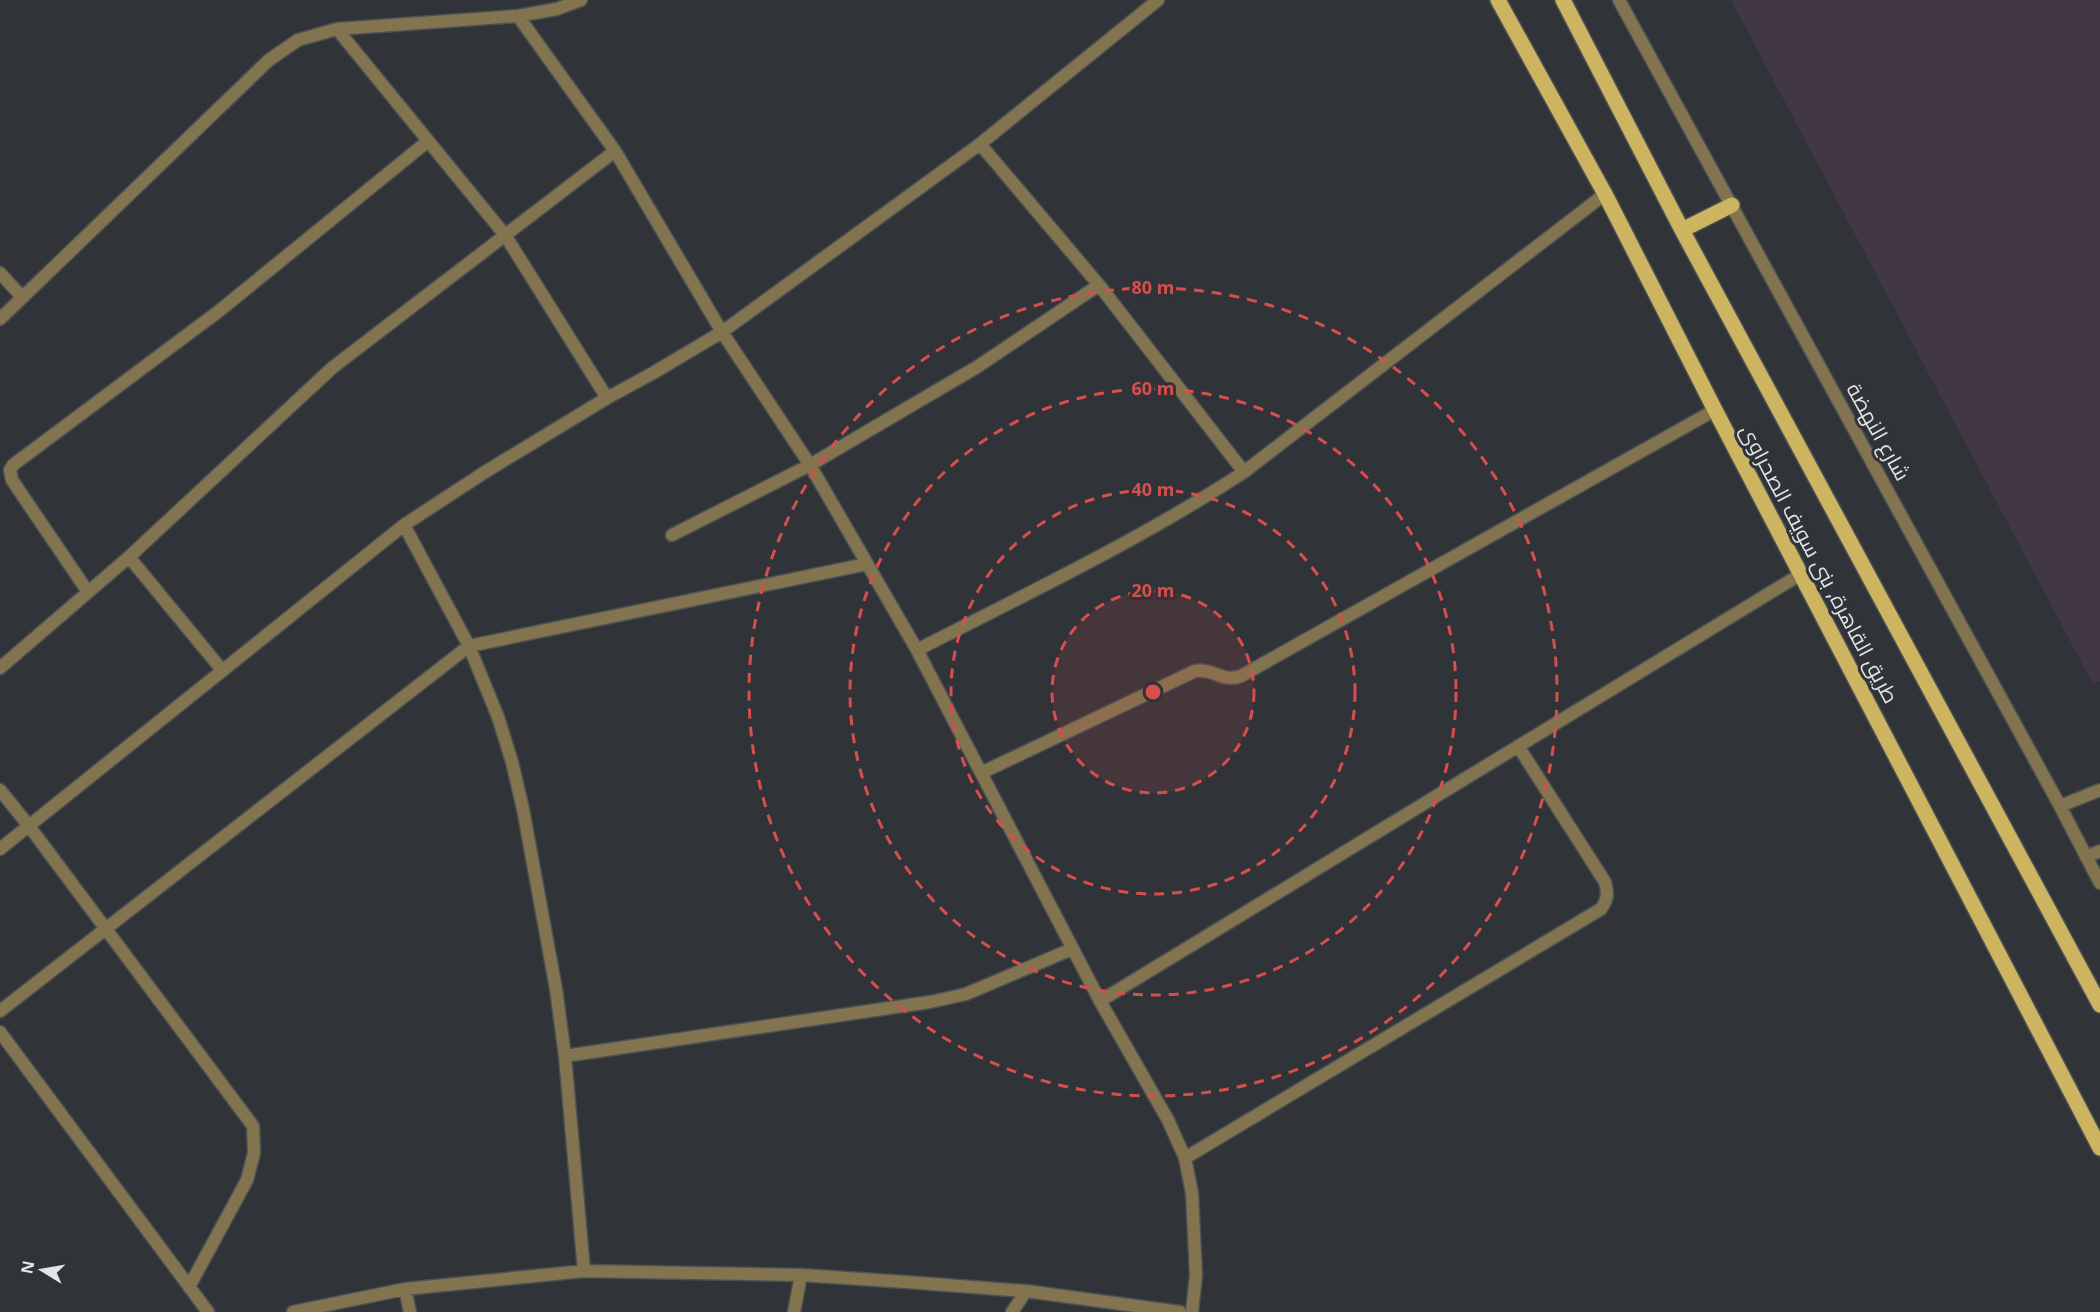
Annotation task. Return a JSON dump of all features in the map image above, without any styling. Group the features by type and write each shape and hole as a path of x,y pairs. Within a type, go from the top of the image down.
{"main road":[{"name":"طريق القاهرة, بنى سويف الصحراوى","path":"1498,0 1605,194 1714,410 2100,1148"},
{"name":"طريق القاهرة, بنى سويف الصحراوى","path":"1563,0 1682,230 2100,1005"},
{"path":"1682,230 1732,205"}],"street":[{"path":"0,319 269,60 298,40 337,29 518,16 557,9 581,0"},
{"path":"0,849 404,525 485,472 722,332 980,144 1158,0"},
{"name":"شارع النهضة","path":"1619,0 2100,883"},
{"path":"518,16 615,151 722,332 810,465 917,650 1072,949 1168,1120 1185,1158 1192,1193 1197,1275 1192,1312"},
{"path":"337,29 505,235 607,398"},
{"path":"88,592 12,480 10,470 13,465 219,311 428,141"},
{"path":"980,144 1098,285 1244,472"},
{"path":"0,668 129,557 332,368 615,151"},
{"path":"917,650 1130,541 1244,472 1605,194"},
{"path":"0,273 22,297"},
{"path":"672,535 810,465 977,367 1098,285"},
{"path":"981,773 1195,670 1203,670 1226,679 1241,676 1714,410"},
{"path":"404,525 469,646 498,717 514,771 556,989 565,1056 585,1271"},
{"path":"129,557 222,670"},
{"path":"0,1011 469,646 867,564"},
{"path":"1100,1001 1801,574"},
{"path":"1185,1158 1601,909 1608,893 1605,882 1518,746"},
{"path":"0,790 253,1126 254,1153 247,1180 189,1287"},
{"path":"2060,806 2100,790"},
{"path":"2086,857 2100,851"},
{"path":"565,1056 966,994 1072,949"},
{"path":"0,1032 208,1312"},
{"path":"292,1312 405,1289 585,1271 801,1275 1026,1291 1180,1312"},
{"path":"794,1312 801,1275"},
{"path":"405,1289 410,1312"},
{"path":"1012,1312 1026,1291"}],"shaded area":[{"path":"1731,0 2100,0 2100,681 2093,684"}]}
